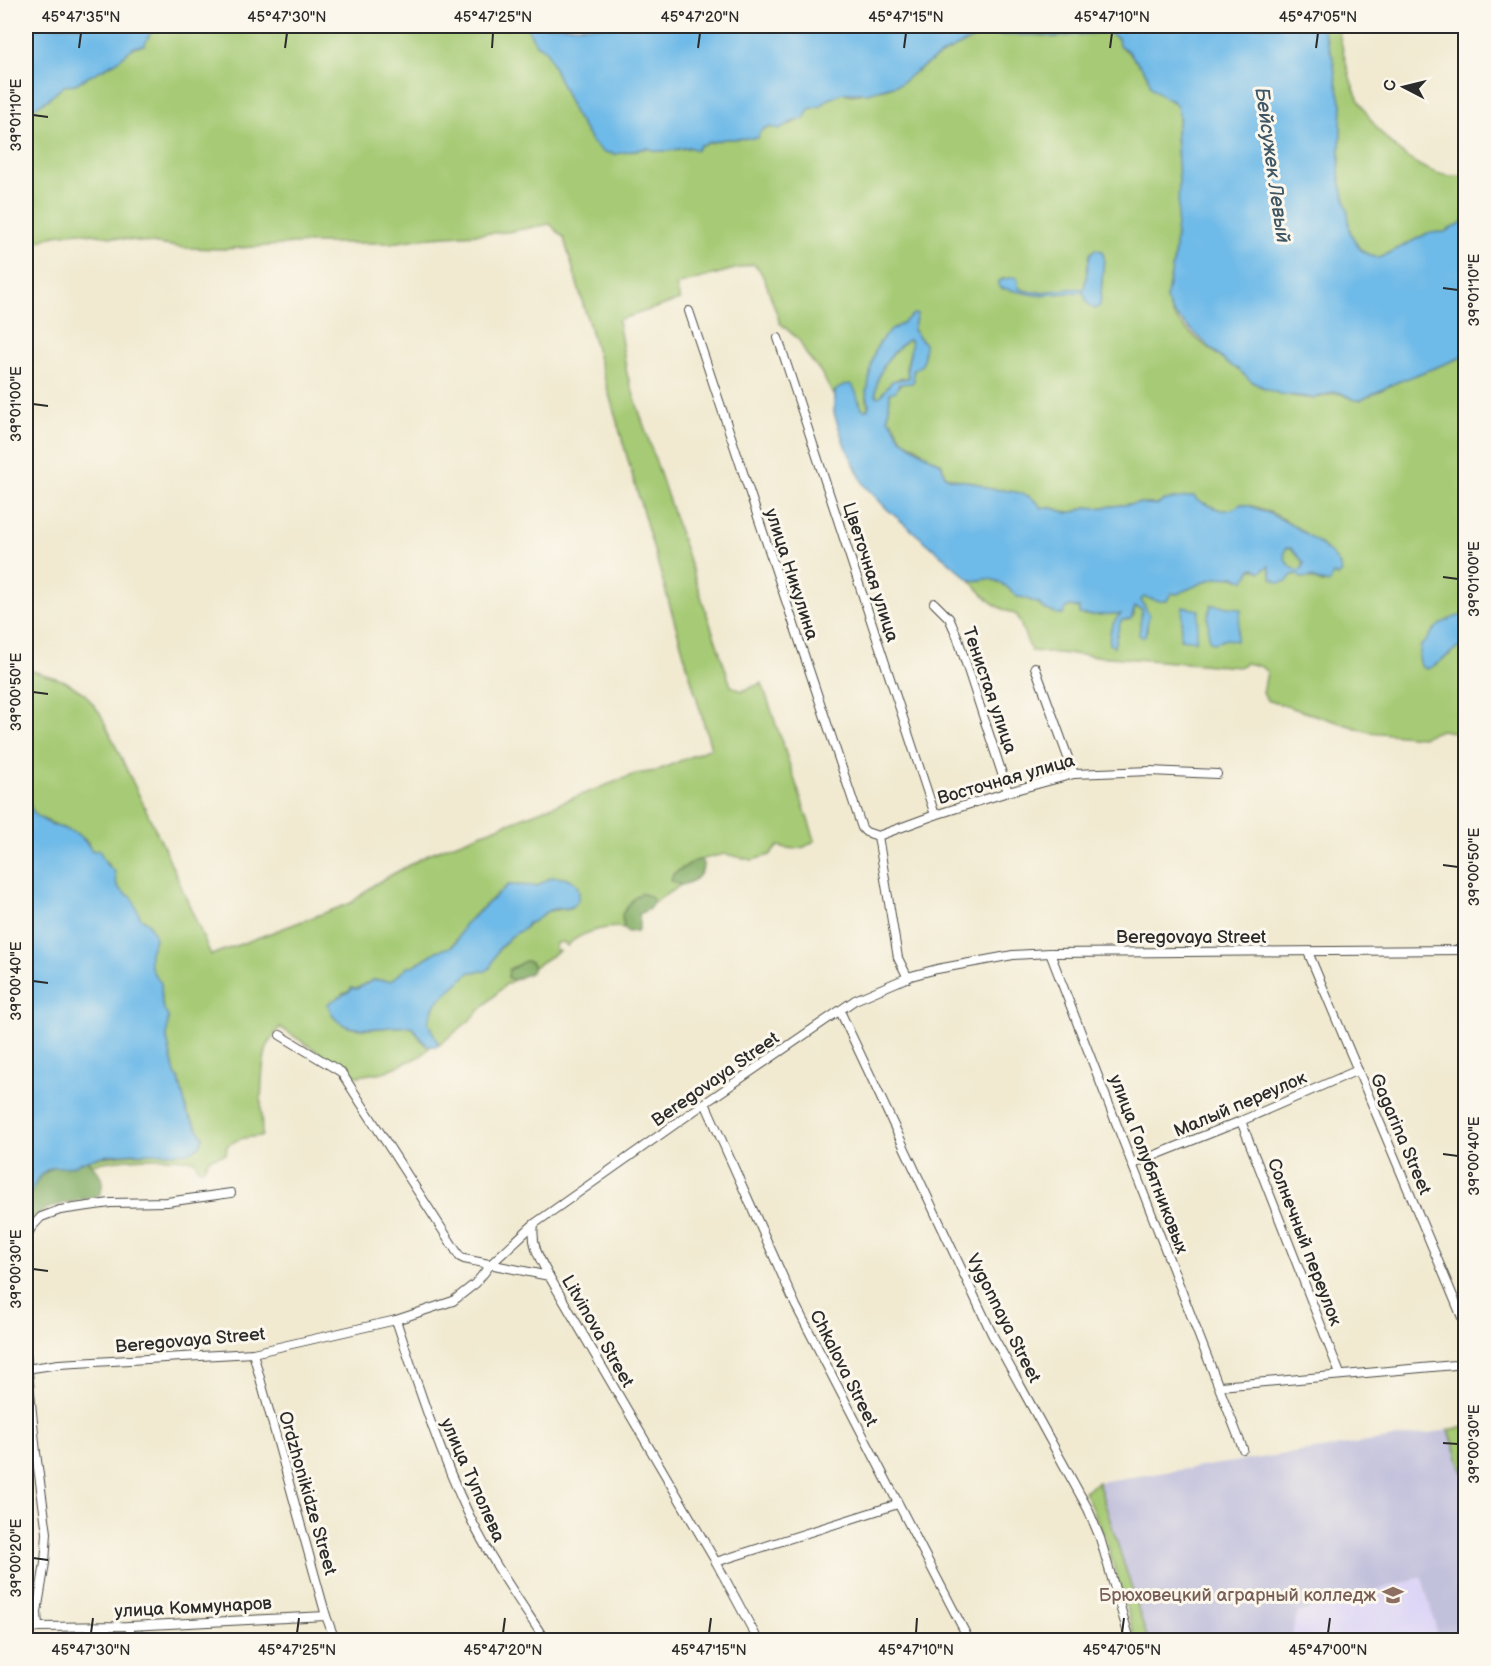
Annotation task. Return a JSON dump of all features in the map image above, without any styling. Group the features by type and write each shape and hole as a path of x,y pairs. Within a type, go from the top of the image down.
{"street":[{"name":"улица Никулина","path":"689,311 862,828 866,832 879,836"},
{"name":"Цветочная улица","path":"778,338 935,815"},
{"name":"Тенистая улица","path":"934,603 949,618 957,636 1008,792"},
{"path":"1035,667 1074,774"},
{"name":"Восточная улица","path":"879,836 935,815 1074,774 1150,771 1217,774"},
{"path":"879,836 898,958 908,978"},
{"name":"Beregovaya Street","path":"26,1369 59,1364 253,1353 396,1320 453,1300 476,1283 491,1264 534,1224 862,996 908,978 967,962 1013,955 1050,953 1465,951"},
{"name":"Gagarina Street","path":"1308,952 1466,1327"},
{"name":"улица Голубятниковых","path":"1050,953 1243,1449"},
{"name":"Vygonnaya Street","path":"840,1011 992,1334 1088,1509 1100,1539 1130,1641"},
{"name":"Litvinova Street","path":"280,1035 341,1072 457,1253 464,1259 549,1276 716,1562 758,1641"},
{"name":"Малый переулок","path":"1133,1164 1241,1121 1358,1070"},
{"name":"Chkalova Street","path":"705,1103 796,1306 969,1641"},
{"name":"Солнечный переулок","path":"1241,1121 1340,1374"},
{"path":"26,1239 31,1228 41,1217 60,1210 110,1203 167,1202 231,1192"},
{"path":"534,1224 532,1234 536,1252 549,1276"},
{"name":"улица Туполева","path":"396,1320 442,1454 470,1516 484,1543 545,1641"},
{"path":"26,1352 26,1369 46,1533 45,1563 37,1612 38,1627"},
{"name":"Ordzhonikidze Street","path":"253,1353 326,1616 335,1641"},
{"path":"1220,1386 1466,1364"},
{"path":"716,1562 898,1504"},
{"name":"улица Коммунаров","path":"26,1629 326,1616"},
{"path":"129,1626 132,1641"}],"shaded area":[{"path":"1449,1430 1465,1478 1465,1640 1439,1640 1422,1577 1298,1613 1290,1640 1148,1640 1098,1482"},
{"name":"Брюховецкий аграрный колледж","path":"1422,1577 1439,1640 1290,1640 1297,1613"}],"green space":[{"path":"159,26 526,26 536,44 546,50 574,113 592,142 615,154 647,148 668,151 724,139 757,138 765,128 786,126 804,119 809,109 821,106 825,101 842,93 853,95 900,84 942,54 985,35 1056,37 1107,32 1118,38 1119,45 1141,67 1152,87 1177,106 1179,211 1168,301 1177,320 1193,335 1257,385 1282,394 1309,398 1335,393 1355,400 1370,396 1395,383 1465,356 1465,615 1443,624 1427,641 1439,661 1454,652 1465,640 1465,734 1441,730 1422,737 1369,732 1267,700 1263,693 1267,672 1260,666 1246,663 1239,667 1031,651 1017,615 990,601 969,579 996,581 1017,596 1038,603 1043,609 1063,614 1070,606 1079,608 1079,614 1122,614 1112,627 1110,644 1122,620 1128,620 1134,615 1134,607 1142,609 1141,629 1147,630 1146,608 1140,599 1144,597 1166,601 1171,593 1177,594 1208,580 1233,577 1240,580 1248,576 1251,569 1263,570 1269,566 1272,578 1299,574 1323,583 1340,565 1295,526 1255,507 1241,504 1225,512 1197,500 1165,500 1157,505 1139,503 1097,508 1086,507 1067,513 1053,508 1042,508 1032,498 1019,493 989,489 973,482 949,477 945,475 941,463 932,460 918,448 902,439 893,423 888,419 890,393 914,375 913,371 924,356 921,339 913,330 917,314 890,331 879,343 866,391 868,409 864,410 861,408 860,401 835,391 833,395 799,340 780,323 766,283 759,269 753,264 676,285 680,300 618,320 627,374 731,686 742,691 762,683 815,840 797,849 778,846 770,855 752,860 725,854 695,861 673,874 671,881 681,885 653,903 652,897 622,918 624,928 594,931 578,937 567,946 564,942 556,943 555,949 559,951 534,967 531,962 525,961 509,969 508,977 514,980 506,984 469,1021 439,1045 428,1022 434,1006 440,999 470,972 480,971 510,937 525,928 528,923 548,911 570,908 572,880 555,877 537,886 508,885 472,917 451,947 437,951 408,967 391,981 373,980 342,994 348,1027 364,1029 412,1027 424,1044 430,1047 421,1056 384,1072 351,1077 343,1068 280,1027 268,1045 264,1060 261,1093 262,1136 243,1138 231,1143 227,1146 226,1154 210,1158 203,1169 199,1169 194,1160 169,1158 130,1159 92,1164 85,1159 132,1154 190,1152 203,1136 187,1113 179,1079 175,1074 167,1039 168,1017 162,1005 161,984 152,971 150,962 148,923 140,917 132,897 116,887 114,872 101,856 89,848 88,842 77,834 38,817 31,809 26,792 26,669 65,681 85,694 100,713 167,854 211,955 351,903 375,884 431,853 635,774 656,771 711,748 564,238 550,224 507,232 432,237 391,243 309,243 225,249 184,248 78,232 55,235 26,247 26,113 64,86 75,84 116,62 134,47 144,45 151,32","holes":["1102,251 1104,257 1100,305 1096,308 1083,292 1035,295 1001,288 1002,279 1016,278 1019,288 1026,291 1084,290 1090,254"]},
{"path":"1320,26 1337,26 1354,89 1371,121 1384,136 1398,150 1430,170 1447,175 1465,176 1465,221 1445,232 1428,233 1380,258 1367,254 1359,247 1349,226 1339,176 1342,104 1333,58"},
{"path":"907,340 910,340 912,345 906,368 909,378 897,379 878,397 876,387 881,371 889,357"},
{"path":"1286,548 1291,548 1304,563 1302,569 1298,571 1286,562 1284,556"},
{"path":"700,860 703,868 697,878 681,885 671,881 673,874"},
{"path":"641,893 652,897 653,903 649,909 639,914 637,931 627,932 624,928 622,914 634,898"},
{"path":"525,961 531,962 534,967 530,973 514,980 508,978 509,970"},
{"path":"85,1159 94,1166 102,1179 99,1195 48,1208 39,1213 26,1229 26,1204 29,1193 41,1175 57,1165 73,1166"},
{"path":"1466,1427 1465,1478 1449,1430"},
{"path":"1098,1482 1148,1640 1136,1640 1105,1538 1084,1491"}],"water":[{"path":"26,26 159,26 151,32 144,45 134,47 116,62 75,84 64,86 26,113"},
{"name":"Бейсужек Левый","path":"526,26 1320,26 1333,58 1342,104 1339,176 1348,212 1350,232 1360,250 1380,258 1428,233 1445,232 1465,221 1465,356 1395,383 1361,400 1334,392 1315,398 1280,394 1252,382 1238,369 1228,364 1172,312 1166,299 1174,259 1178,209 1176,131 1180,118 1177,107 1173,101 1151,87 1147,74 1128,51 1119,45 1118,38 1107,32 1056,37 985,35 942,54 900,84 867,93 842,93 825,101 821,106 809,109 804,119 796,120 779,129 768,127 763,129 758,138 724,139 700,145 697,150 689,147 668,151 647,148 615,154 603,152 592,142 574,113 546,50 536,44"},
{"path":"1095,249 1102,251 1104,257 1100,305 1096,309 1089,305 1083,292 1035,295 1001,288 998,285 998,281 1013,277 1017,278 1019,288 1026,291 1084,289 1090,254"},
{"path":"917,314 913,330 925,344 923,363 913,371 912,383 899,384 896,391 890,393 888,419 903,440 941,463 945,476 974,482 989,489 1026,495 1042,508 1053,508 1067,513 1086,507 1097,508 1139,503 1157,505 1165,500 1194,496 1197,500 1224,510 1241,504 1267,513 1299,529 1337,561 1342,572 1338,576 1333,574 1329,583 1312,577 1301,578 1298,574 1279,583 1272,578 1269,566 1260,572 1255,568 1251,569 1245,580 1234,576 1211,579 1177,594 1171,593 1167,601 1144,597 1141,600 1149,615 1145,636 1139,635 1142,609 1135,607 1131,619 1122,620 1120,623 1114,647 1110,644 1110,631 1121,614 1084,615 1079,614 1079,608 1070,606 1066,608 1063,615 1046,610 1038,603 1023,597 1017,597 996,581 969,579 887,509 864,485 844,443 834,413 835,391 844,385 851,384 862,408 868,409 866,391 876,349 886,335 909,317","holes":["907,340 910,340 911,345 907,368 909,378 892,381 878,397 876,387 881,371 889,357","1286,548 1291,548 1304,563 1302,569 1298,571 1286,562 1284,556"]},
{"path":"1211,605 1241,610 1236,641 1227,639 1214,643 1209,640 1208,617"},
{"path":"1183,607 1199,610 1196,641 1180,639"},
{"path":"1465,615 1465,640 1461,647 1431,667 1426,669 1421,666 1419,658 1421,645 1432,632 1440,624"},
{"path":"26,792 32,810 41,819 77,834 93,851 99,850 106,864 115,872 119,888 132,897 140,917 148,923 154,933 155,939 150,953 150,962 152,971 161,983 162,1005 168,1017 167,1039 175,1074 179,1079 187,1113 203,1136 199,1146 190,1152 116,1154 71,1166 50,1168 39,1178 26,1204"},
{"path":"555,877 574,882 579,892 577,902 568,908 551,910 528,923 498,950 490,968 486,971 470,972 440,999 434,1006 428,1022 439,1045 430,1046 424,1042 412,1027 364,1029 341,1023 333,1016 328,1004 350,991 351,988 356,989 374,980 391,981 408,967 437,951 451,947 464,925 508,885 537,886"}],"place":[{"name":"Брюховецкий аграрный колледж","path":"1393,1595"}]}
